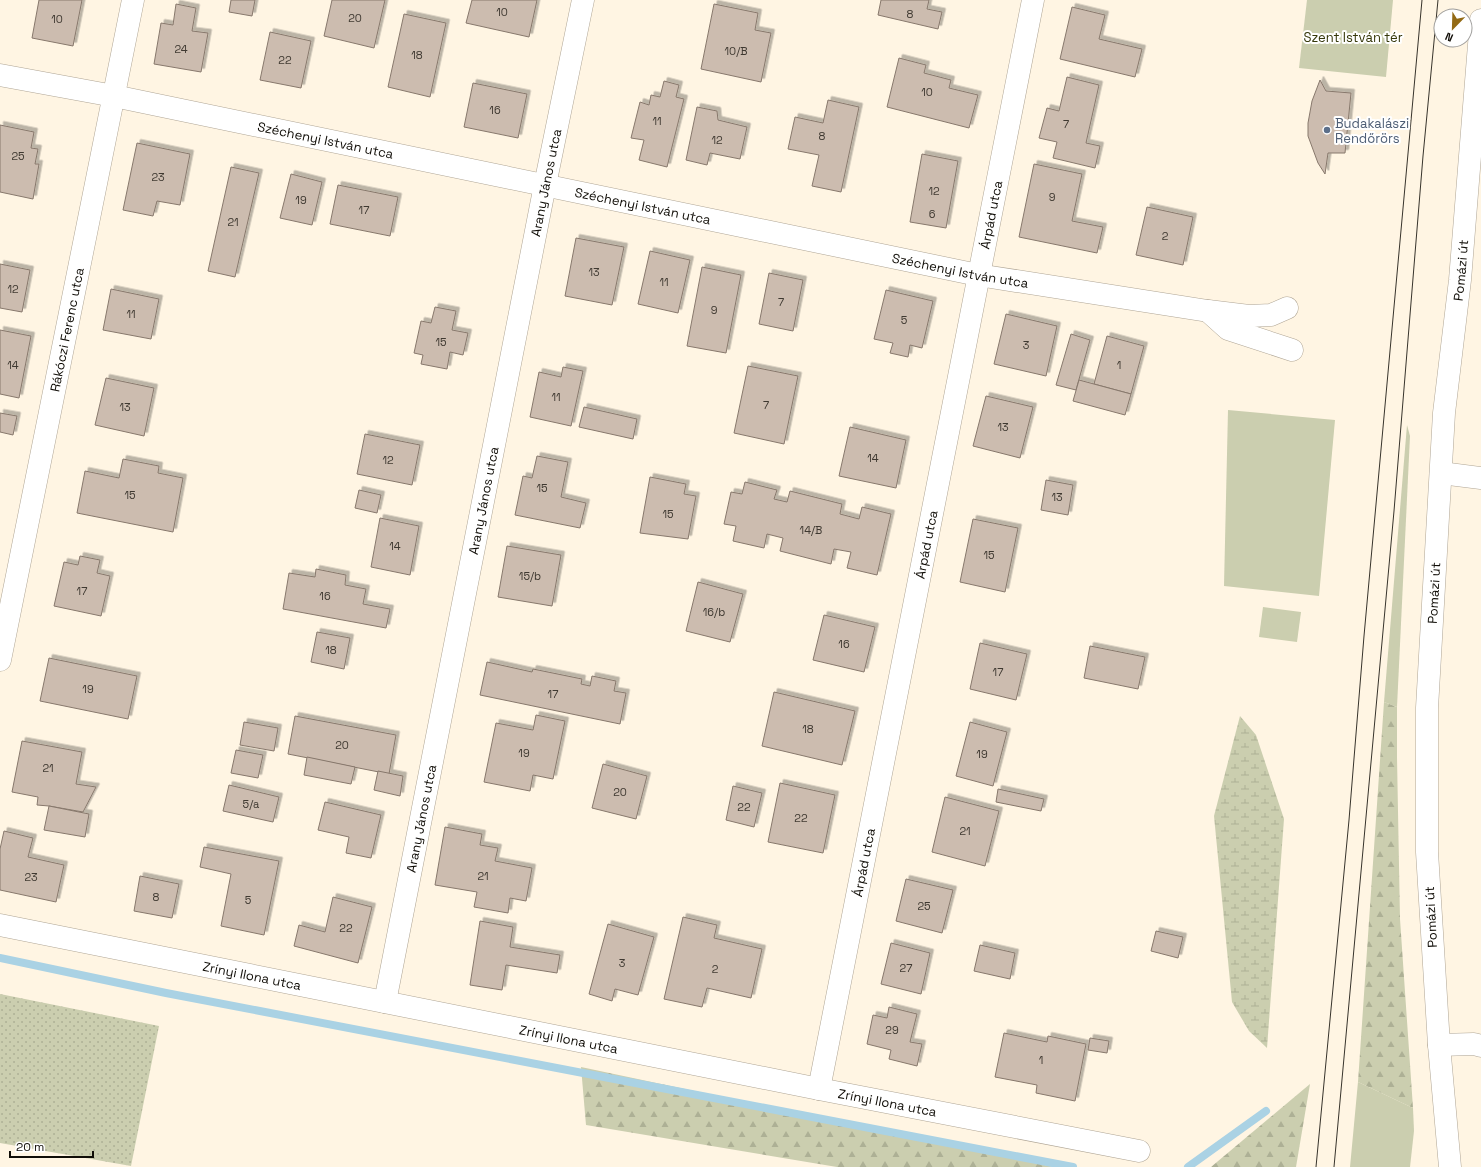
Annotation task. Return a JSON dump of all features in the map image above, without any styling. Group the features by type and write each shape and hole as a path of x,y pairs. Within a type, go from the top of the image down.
{"street":[{"name":"Rákóczi Ferenc utca","path":"0,660 133,0"},
{"name":"Arany János utca","path":"385,1002 545,185 583,0"},
{"name":"Árpád utca","path":"819,1089 1033,0"},
{"name":"Pomázi út","path":"1450,1167 1439,1045 1427,852 1426,708 1444,413 1460,280 1481,20"},
{"name":"Széchenyi István utca","path":"0,76 114,96 978,275 1249,316 1271,315 1287,308"},
{"path":"1208,311 1228,329 1292,350"},
{"path":"1441,474 1481,478"},
{"name":"Zrínyi Ilona utca","path":"0,925 819,1089 1139,1151"},
{"path":"1439,1045 1474,1044 1481,1046"}],"green space":[{"name":"Szent István tér","path":"1307,0 1393,0 1386,77 1299,68"},
{"path":"1228,410 1335,420 1319,596 1224,586"},
{"path":"1407,425 1410,436 1397,707 1384,702"},
{"path":"1263,607 1301,612 1297,642 1259,637"},
{"path":"1384,702 1397,707 1400,919 1413,1108 1358,1082"},
{"path":"1240,716 1256,735 1284,819 1267,1048 1249,1031 1232,1002 1214,816"},
{"path":"0,994 159,1026 131,1166 0,1143"},
{"path":"581,1067 1054,1167 837,1167 586,1125"},
{"path":"1358,1082 1413,1108 1414,1131 1410,1167 1350,1167"},
{"path":"1310,1084 1296,1167 1211,1167"}],"building":[{"path":"39,0 82,0 73,46 32,38"},
{"path":"231,0 255,0 252,16 229,12"},
{"path":"332,0 385,0 374,48 324,36"},
{"path":"472,0 537,0 529,37 466,23"},
{"path":"881,0 929,0 927,9 942,12 938,29 878,15"},
{"path":"176,4 196,8 192,31 208,33 201,72 154,64 161,23 173,25"},
{"path":"714,4 758,13 755,30 771,33 761,82 701,69"},
{"path":"1072,7 1105,15 1099,39 1142,49 1135,77 1060,59"},
{"path":"404,14 446,23 430,97 388,87"},
{"path":"270,32 311,41 301,88 260,80"},
{"path":"899,58 926,65 924,73 951,80 949,88 978,95 969,128 887,107"},
{"path":"1067,77 1099,85 1086,143 1100,146 1095,168 1053,158 1057,142 1039,138 1047,108 1059,111"},
{"name":"Budakalászi Rendőrörs","path":"1320,80 1326,91 1351,93 1345,153 1328,153 1325,174 1318,163 1308,136 1308,123 1312,101"},
{"path":"664,81 679,85 676,97 684,99 667,167 639,160 644,140 631,138 640,102 649,105 651,95 660,97"},
{"path":"473,83 527,94 518,138 464,127"},
{"path":"828,100 859,107 841,192 812,186 819,155 788,149 795,117 823,123"},
{"path":"697,107 717,111 718,120 747,127 740,159 710,153 707,165 686,160"},
{"path":"0,125 34,132 31,148 38,149 35,164 39,164 33,199 0,192"},
{"path":"137,143 190,154 180,205 157,201 153,216 123,210"},
{"path":"922,154 958,161 946,228 910,222"},
{"path":"1034,164 1082,174 1072,221 1103,227 1097,253 1019,237"},
{"path":"231,167 259,173 235,277 208,271"},
{"path":"291,174 322,182 312,225 280,218"},
{"path":"338,185 398,197 390,236 330,224"},
{"path":"1147,207 1193,217 1183,265 1136,255"},
{"path":"576,238 624,247 612,305 565,296"},
{"path":"650,251 690,260 678,313 638,304"},
{"path":"0,264 30,270 22,312 0,308"},
{"path":"702,267 741,275 726,353 687,346"},
{"path":"769,273 803,280 793,331 759,324"},
{"path":"111,289 159,299 151,339 103,330"},
{"path":"886,290 933,301 922,348 910,345 908,357 890,353 893,343 874,339"},
{"path":"435,307 456,311 452,330 468,333 463,355 450,352 447,369 421,364 423,355 414,353 421,321 431,323"},
{"path":"1006,314 1057,326 1046,376 994,364"},
{"path":"0,330 31,336 19,398 0,394"},
{"path":"1071,334 1090,340 1076,390 1056,385"},
{"path":"1107,336 1144,346 1131,394 1094,384"},
{"path":"748,366 798,376 784,444 734,433"},
{"path":"563,367 583,371 571,426 530,417 539,372 561,377"},
{"path":"106,378 154,388 144,436 95,425"},
{"path":"1079,380 1131,394 1125,415 1073,401"},
{"path":"986,396 1033,407 1020,458 973,446"},
{"path":"584,407 637,419 633,439 579,427"},
{"path":"0,413 17,416 13,435 0,432"},
{"path":"850,427 906,440 896,488 839,476"},
{"path":"365,434 420,445 412,485 357,474"},
{"path":"537,456 568,462 561,497 586,503 580,528 515,515 523,476 532,478"},
{"path":"123,459 159,466 158,473 183,478 173,532 77,513 85,471 119,478"},
{"path":"650,477 686,484 684,494 696,496 688,539 640,533"},
{"path":"1046,480 1073,485 1068,515 1041,510"},
{"path":"745,482 777,490 774,499 787,502 790,491 842,504 840,514 859,519 862,507 891,514 877,575 847,568 851,552 834,549 831,564 780,551 783,538 767,534 764,548 733,541 736,526 724,524 731,492 742,494"},
{"path":"359,490 381,495 377,513 355,508"},
{"path":"380,518 419,526 410,575 371,567"},
{"path":"973,519 1018,528 1005,592 960,582"},
{"path":"507,546 561,555 552,606 498,597"},
{"path":"80,556 100,560 97,573 110,576 101,616 54,606 64,562 78,565"},
{"path":"316,569 346,575 345,585 366,589 363,604 390,609 386,628 283,609 289,573 315,577"},
{"path":"698,582 743,594 730,642 686,631"},
{"path":"824,615 875,627 864,672 813,660"},
{"path":"317,632 350,638 344,669 311,662"},
{"path":"980,643 1027,654 1016,700 970,689"},
{"path":"1090,646 1145,657 1138,689 1084,678"},
{"path":"49,658 137,676 128,719 40,701"},
{"path":"487,662 532,672 533,669 582,679 581,684 590,686 592,676 616,681 614,691 626,693 620,724 480,695"},
{"path":"774,692 855,711 842,765 762,746"},
{"path":"536,715 565,721 553,779 533,775 530,791 484,782 496,723 533,730"},
{"path":"295,716 396,735 389,774 288,754"},
{"path":"244,722 278,728 274,751 240,745"},
{"path":"970,722 1007,732 993,786 956,776"},
{"path":"22,741 82,752 76,784 96,787 83,812 37,805 38,797 12,792"},
{"path":"236,750 263,755 258,778 231,773"},
{"path":"307,757 355,767 351,784 304,775"},
{"path":"603,764 647,776 636,819 592,808"},
{"path":"378,771 403,776 400,796 374,790"},
{"path":"780,783 835,795 823,853 768,842"},
{"path":"229,785 279,797 273,822 223,811"},
{"path":"733,786 762,793 754,827 726,820"},
{"path":"998,789 1044,799 1041,811 996,802"},
{"path":"945,797 999,811 985,866 932,852"},
{"path":"325,802 381,815 371,858 346,853 349,837 318,830"},
{"path":"49,806 89,814 85,837 44,830"},
{"path":"445,827 482,834 480,845 498,848 495,861 532,868 526,901 510,898 508,913 474,907 477,892 435,885"},
{"path":"4,831 33,838 28,857 64,865 56,902 0,890 0,849"},
{"path":"204,847 279,861 264,935 221,926 231,874 200,867"},
{"path":"140,876 179,884 172,918 134,911"},
{"path":"906,879 953,890 942,933 896,921"},
{"path":"333,897 372,907 358,963 294,946 299,925 325,932"},
{"path":"683,917 717,925 714,938 762,949 751,998 707,988 702,1007 664,999"},
{"path":"480,921 513,927 510,947 560,955 557,973 506,965 502,990 470,985"},
{"path":"608,924 654,937 638,995 615,989 612,1001 589,994"},
{"path":"1156,931 1183,937 1178,958 1151,951"},
{"path":"891,943 930,953 921,994 881,984"},
{"path":"980,945 1015,953 1010,979 974,971"},
{"path":"889,1007 917,1014 910,1042 922,1044 917,1066 889,1059 891,1050 867,1044 873,1015 887,1018"},
{"path":"1004,1033 1047,1042 1048,1036 1086,1044 1075,1101 1036,1093 1037,1085 995,1077"},
{"path":"1090,1038 1109,1041 1107,1053 1088,1050"}],"waterway":[{"path":"0,958 166,993 1073,1167"},
{"path":"1188,1167 1266,1111"}],"tram line":[{"path":"1316,1167 1349,820 1364,636 1422,0"},
{"path":"1334,1167 1394,511 1423,156 1438,0"}],"place":[{"name":"Budakalászi Rendőrörs","path":"1327,130"}]}
